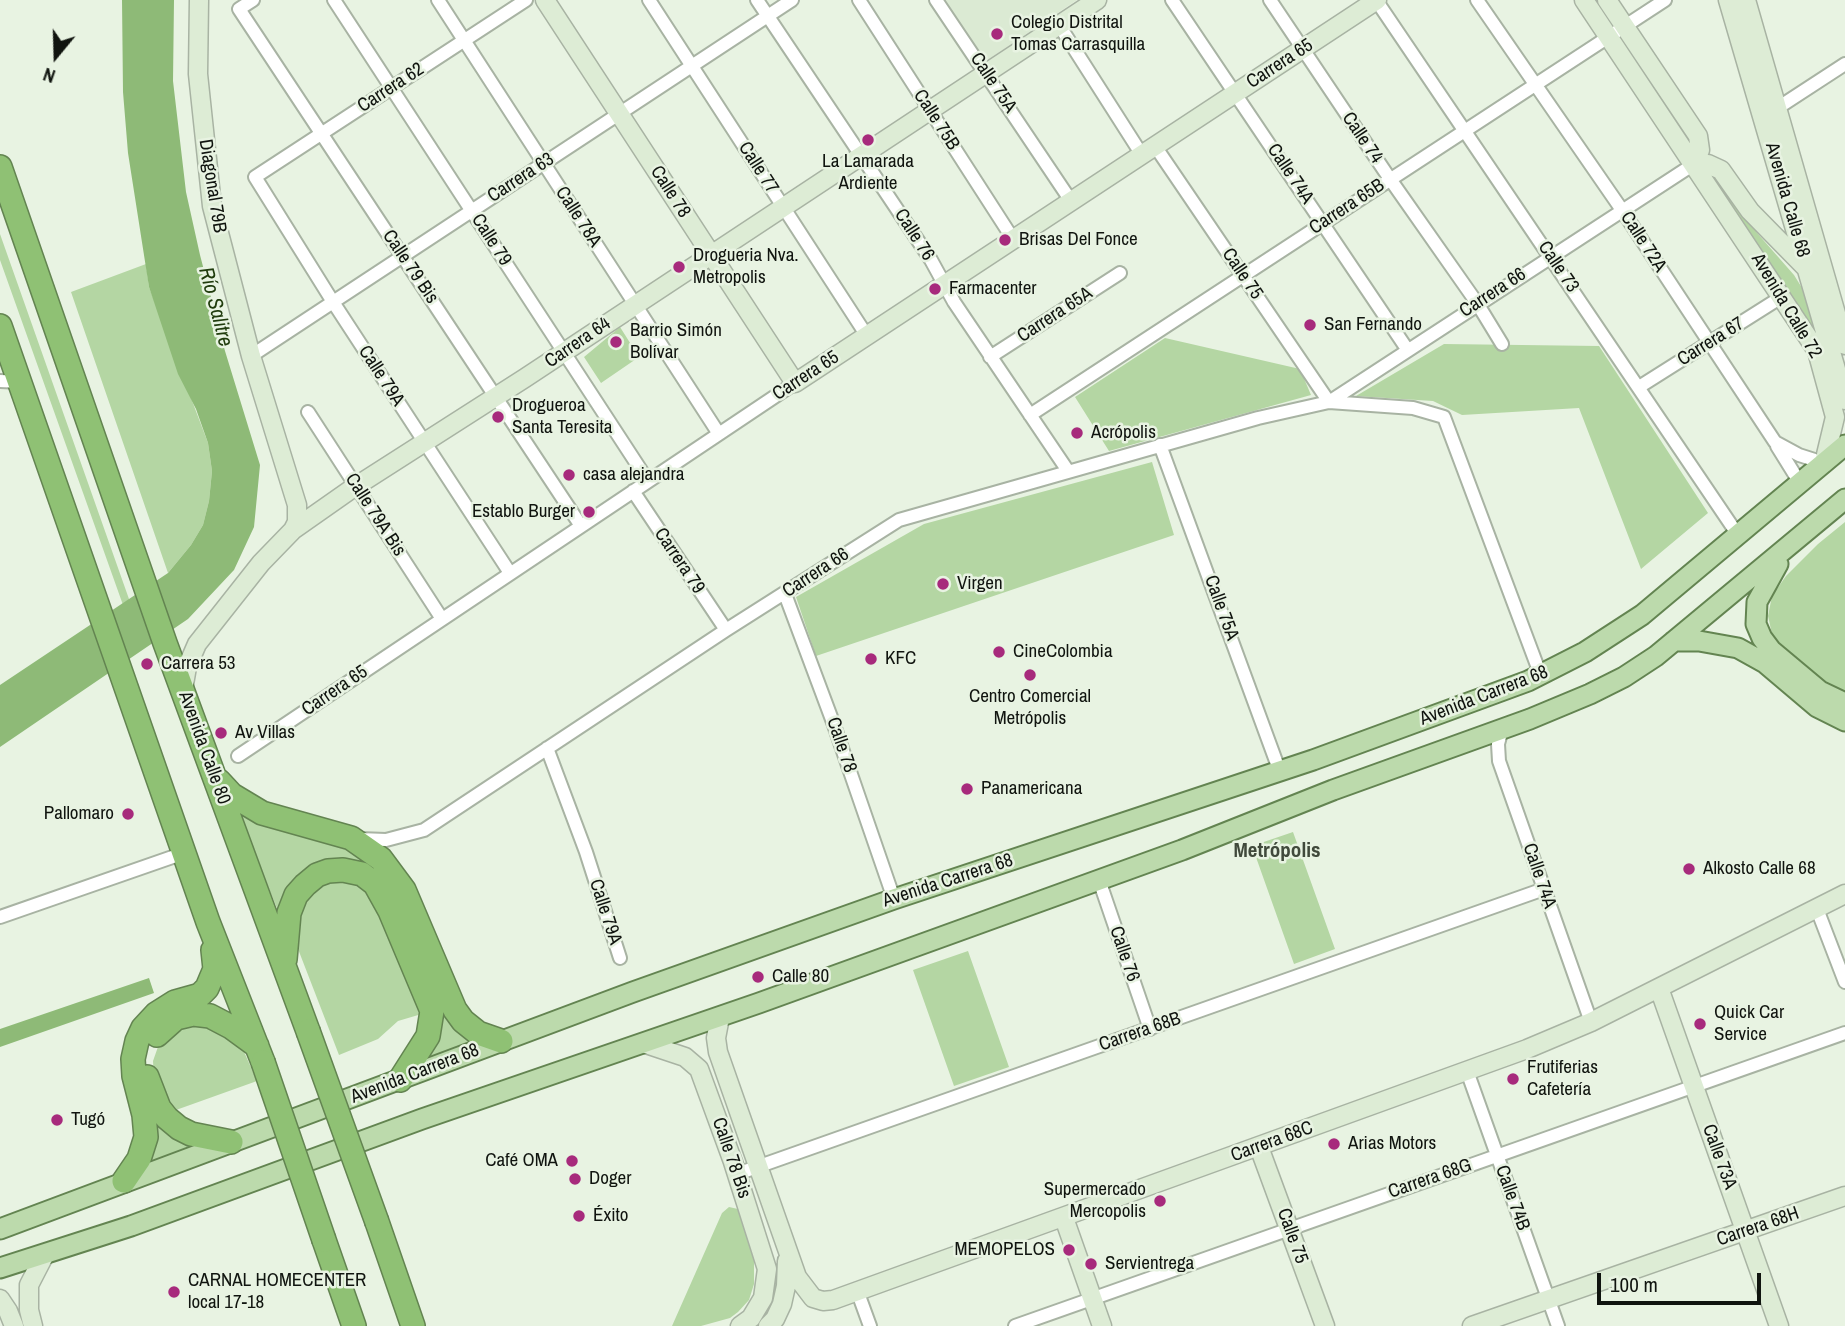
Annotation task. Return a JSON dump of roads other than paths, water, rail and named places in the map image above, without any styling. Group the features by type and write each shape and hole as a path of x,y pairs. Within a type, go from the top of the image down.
{"highway":[{"name":"Avenida Calle 80","path":"0,167 165,643 285,965 413,1326"},
{"path":"1,337 10,382 208,922 260,1054 354,1326"},
{"path":"213,773 232,796 262,813 351,838 381,859 404,890 455,1010 463,1021 478,1033 501,1041"},
{"path":"285,965 289,913 296,895 305,885 317,875 343,870 362,874 375,884 395,923 432,1011 430,1029 424,1045 400,1080"},
{"path":"124,1181 139,1159 146,1138 144,1115 134,1076 133,1059 137,1041 143,1028 156,1014 175,1002 200,995 211,983 215,960 208,922"},
{"path":"231,1142 191,1134 167,1118 152,1092 147,1075 150,1045 165,1026 176,1018 192,1014 220,1020 260,1054"}],"main road":[{"name":"Avenida Carrera 68","path":"0,1229 501,1041 894,899 1280,772 1541,676 1585,652 1642,615 1845,445"},
{"name":"Avenida Carrera 68","path":"0,1268 131,1226 422,1119 720,1017 1182,850 1344,786 1502,729 1607,686 1656,656 1845,499"},
{"path":"1789,546 1760,593 1756,624 1771,650 1820,691 1845,703"},
{"path":"1674,641 1699,640 1738,648 1765,663 1817,707 1845,721"}],"street":[{"name":"Diagonal 79B","path":"200,0 198,74 212,206 251,356 297,505 297,522 293,530"},
{"name":"Calle 79 Bis","path":"253,0 239,9 581,526"},
{"name":"Calle 79","path":"334,0 648,481"},
{"name":"Calle 78A","path":"438,0 719,434"},
{"name":"Carrera 62","path":"256,177 526,0"},
{"name":"Calle 78","path":"545,0 795,383"},
{"name":"Calle 77","path":"649,0 867,336"},
{"name":"Calle 76","path":"757,0 1068,471"},
{"name":"Carrera 63","path":"251,356 792,0"},
{"name":"Calle 75B","path":"859,0 1013,239"},
{"name":"Calle 75A","path":"936,0 1071,201"},
{"name":"Carrera 64","path":"183,690 187,667 197,644 261,563 293,530 1097,0"},
{"name":"Calle 74A","path":"1172,0 1408,349"},
{"name":"Calle 74","path":"1270,0 1390,179 1478,303 1502,344"},
{"name":"Carrera 65","path":"238,756 795,383 1376,0"},
{"name":"Calle 73","path":"1376,0 1738,535"},
{"name":"Calle 72A","path":"1477,0 1622,210 1800,483"},
{"name":"Avenida Calle 72","path":"1584,0 1817,351 1833,405 1834,426 1824,463"},
{"path":"1607,0 1698,136 1700,150 1694,163"},
{"name":"Carrera 65B","path":"1030,415 1665,0"},
{"name":"Avenida Calle 68","path":"1728,0 1808,270 1845,345"},
{"name":"Avenida Calle 68","path":"1746,0 1828,311 1845,400"},
{"name":"Calle 75","path":"1059,25 1243,276 1329,402"},
{"path":"1776,109 1845,64"},
{"name":"Avenida Calle 72","path":"1694,163 1708,164 1721,170 1750,211 1808,270"},
{"name":"Carrera 66","path":"1329,402 1694,163"},
{"name":"Calle 79A","path":"256,177 333,302 510,573"},
{"name":"Carrera 65A","path":"990,356 1120,273"},
{"name":"Carrera 67","path":"1639,387 1783,296"},
{"name":"Carrera 66","path":"351,838 386,840 402,838 424,830 726,630 899,520 1258,418 1329,402 1413,408 1444,416 1541,676"},
{"name":"Calle 79A Bis","path":"308,412 442,619"},
{"path":"1775,442 1799,455 1824,463"},
{"name":"Calle 75A","path":"1160,445 1280,772"},
{"name":"Carrera 79","path":"633,491 726,630"},
{"name":"Calle 78","path":"785,594 826,702 894,899"},
{"path":"165,643 182,647 197,644"},
{"name":"Calle 74A","path":"1502,729 1498,740 1499,761 1591,1022"},
{"name":"Calle 79A","path":"547,748 582,842 620,958"},
{"path":"0,917 184,853"},
{"name":"Calle 76","path":"1099,880 1150,1029"},
{"name":"Carrera 68B","path":"737,1174 1544,889"},
{"name":"Carrera 68C","path":"787,1250 797,1277 813,1298 832,1300 858,1293 1467,1071 1591,1022 1845,894"},
{"path":"1817,909 1845,982"},
{"name":"Calle 73A","path":"1659,988 1779,1326"},
{"name":"Calle 78 Bis","path":"720,1017 716,1046 787,1250"},
{"name":"Carrera 68G","path":"1015,1326 1845,1033"},
{"name":"Calle 78 Bis","path":"643,1043 685,1057 699,1069 737,1174 766,1259 768,1279 758,1308 751,1318 740,1326"},
{"name":"Calle 74B","path":"1467,1071 1558,1326"},
{"name":"Calle 75","path":"1259,1147 1325,1326"},
{"name":"Carrera 68H","path":"1472,1326 1845,1196"},
{"path":"1064,1218 1102,1326"},
{"path":"768,1326 775,1319 786,1286 787,1250"},
{"path":"33,1326 29,1311 29,1285 45,1254"},
{"path":"858,1293 870,1326"},
{"path":"0,1299 15,1326"}],"place":[{"name":"Colegio Distrital Tomas Carrasquilla","path":"997,34"},
{"name":"La Lamarada Ardiente","path":"868,140"},
{"name":"Brisas Del Fonce","path":"1005,240"},
{"name":"Drogueria Nva. Metropolis","path":"679,267"},
{"name":"Farmacenter","path":"935,289"},
{"name":"San Fernando","path":"1310,325"},
{"name":"Barrio Simón Bolívar","path":"616,342"},
{"name":"Drogueroa Santa Teresita","path":"498,417"},
{"name":"Acrópolis","path":"1077,433"},
{"name":"casa alejandra","path":"569,475"},
{"name":"Establo Burger","path":"589,512"},
{"name":"Virgen","path":"943,584"},
{"name":"CineColombia","path":"999,652"},
{"name":"KFC","path":"871,659"},
{"name":"Carrera 53","path":"147,664"},
{"name":"Centro Comercial Metrópolis","path":"1030,675"},
{"name":"Av Villas","path":"221,733"},
{"name":"Panamericana","path":"967,789"},
{"name":"Pallomaro","path":"128,814"},
{"name":"Alkosto Calle 68","path":"1689,869"},
{"name":"Calle 80","path":"758,977"},
{"name":"Quick Car Service","path":"1700,1024"},
{"name":"Frutiferias Cafetería","path":"1513,1079"},
{"name":"Tugó","path":"57,1120"},
{"name":"Arias Motors","path":"1334,1144"},
{"name":"Café OMA","path":"572,1161"},
{"name":"Doger","path":"575,1179"},
{"name":"Supermercado Mercopolis","path":"1160,1201"},
{"name":"Éxito","path":"579,1216"},
{"name":"MEMOPELOS","path":"1069,1250"},
{"name":"Servientrega","path":"1091,1264"},
{"name":"CARNAL HOMECENTER local 17-18","path":"174,1292"}],"district":[{"name":"Metrópolis","path":"1277,851"}],"water label":[{"name":"Río Salitre","path":"215,307"}]}
